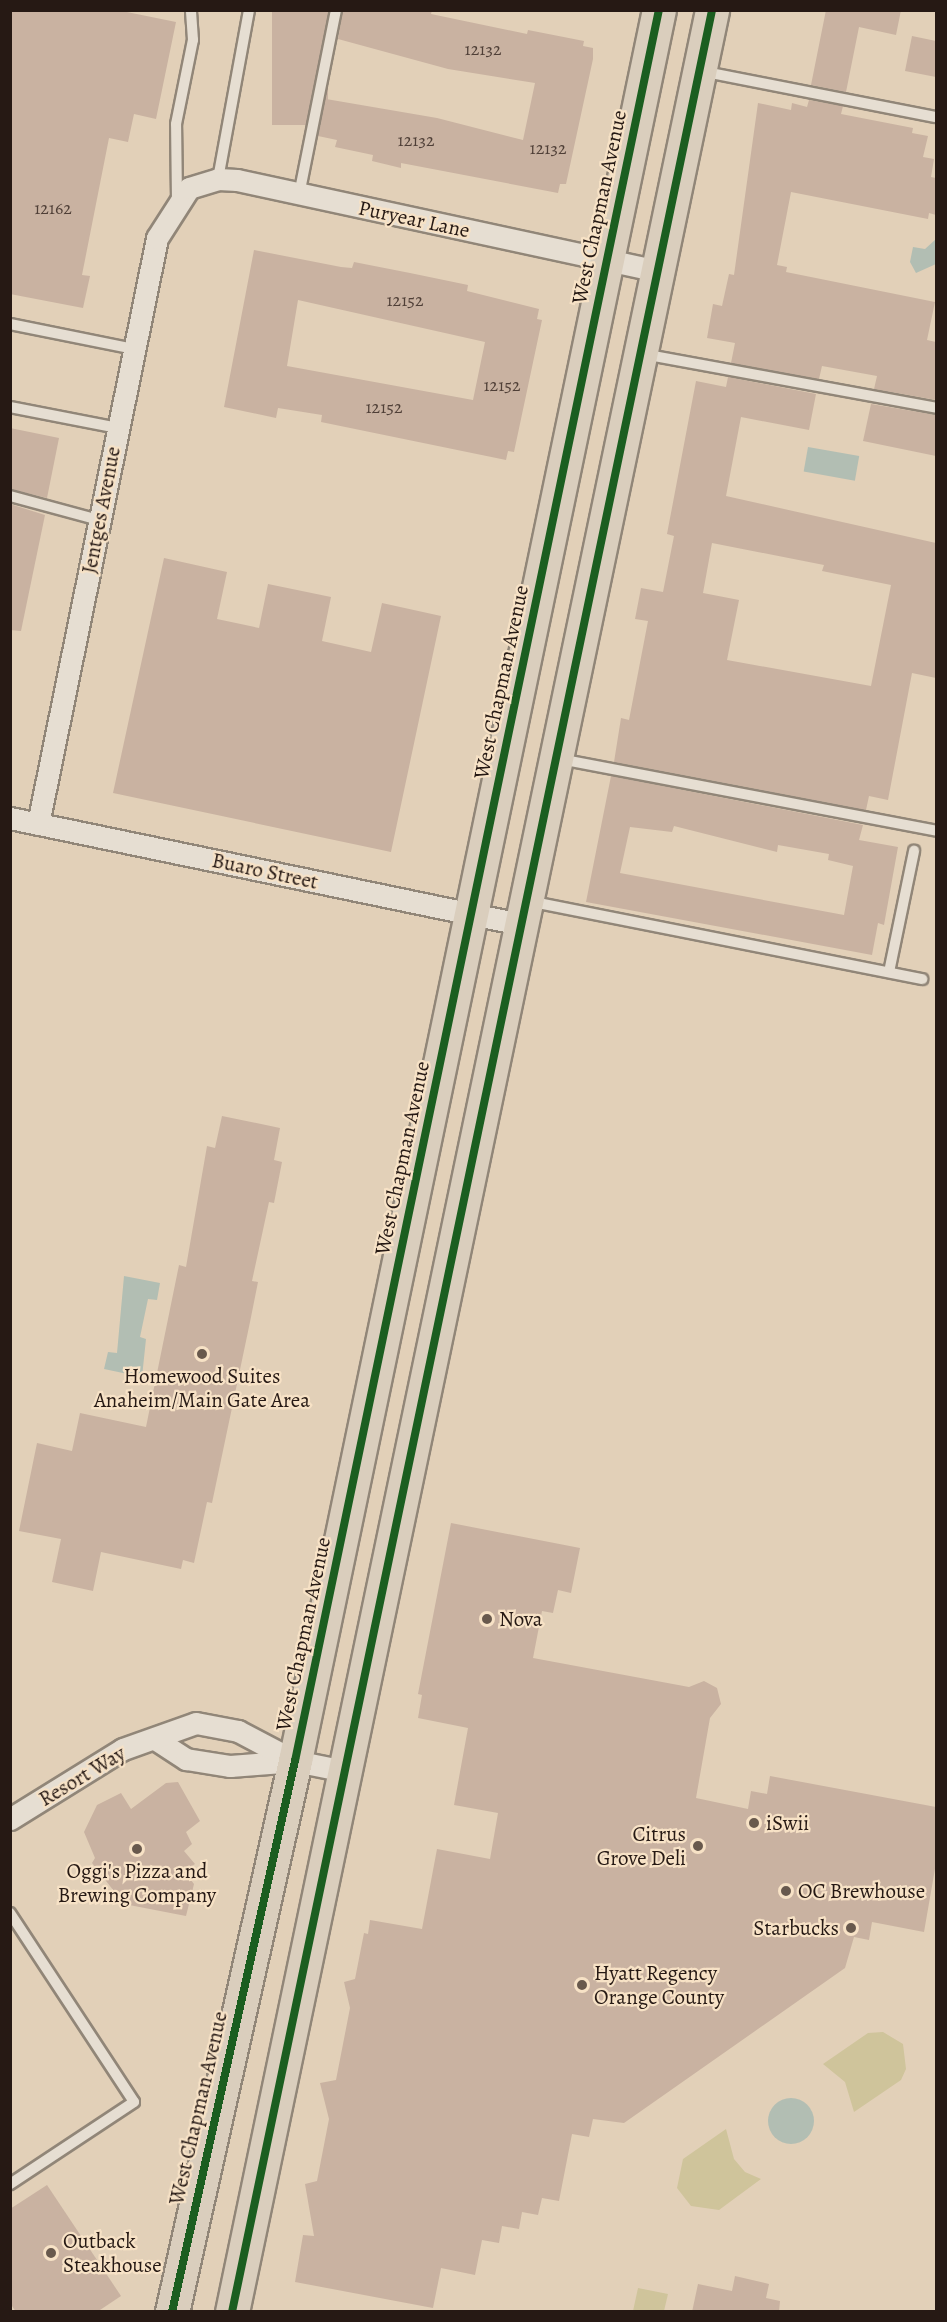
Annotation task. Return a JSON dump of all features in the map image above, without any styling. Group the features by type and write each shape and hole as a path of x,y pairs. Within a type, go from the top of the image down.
{"main road":[{"name":"West Chapman Avenue","path":"172,2312 295,1761 658,10"},
{"path":"232,2312 712,10"}],"street":[{"path":"177,201 197,184 218,179"},
{"name":"Puryear Lane","path":"218,179 657,271"},
{"name":"Jentges Avenue","path":"38,824 157,238 177,201"},
{"name":"Buaro Street","path":"10,818 471,914 523,912"},
{"name":"Resort Way","path":"10,1819 123,1749 196,1723 238,1731 295,1761 345,1771"},
{"name":"Resort Way","path":"155,1739 186,1759 230,1767 295,1761"}],"lane":[{"path":"177,201 176,124 193,40 191,10"},
{"path":"218,179 249,10"},
{"path":"299,195 336,10"},
{"path":"700,71 936,117"},
{"path":"10,324 134,349"},
{"path":"640,354 936,408"},
{"path":"10,407 118,428"},
{"path":"10,496 99,520"},
{"path":"556,758 936,831"},
{"path":"889,972 914,851"},
{"path":"523,912 922,979"},
{"path":"10,1913 134,2102 10,2184"}],"shaded area":[{"path":"936,239 936,264 916,273 910,262 913,247 925,249"},
{"path":"808,447 859,456 855,481 804,472"},
{"path":"124,1276 160,1283 157,1300 148,1299 140,1337 146,1339 142,1377 104,1369 108,1352 117,1353"},
{"path":"883,2032 903,2044 906,2069 901,2080 854,2112 845,2082 823,2064 868,2033"},
{"path":"796,2098 808,2104 813,2112 813,2130 808,2138 800,2143 786,2144 778,2141 771,2134 768,2116 771,2108 778,2101"},
{"path":"726,2129 734,2159 745,2172 761,2179 719,2210 691,2206 677,2188 683,2159"},
{"path":"638,2288 668,2294 664,2311 633,2311"}],"building":[{"path":"10,10 117,10 176,22 156,119 134,114 128,142 109,138 82,275 90,276 83,308 10,294"},
{"path":"272,10 328,10 328,125 272,125"},
{"path":"343,10 432,10 431,14 527,34 528,30 584,41 583,46 593,48 593,59 566,184 560,184 558,193 401,163 401,168 372,161 373,155 335,147 337,140 318,136 326,99 437,118 523,140 535,83 448,69 338,39"},
{"path":"826,10 901,10 896,35 859,27 846,92 811,85"},
{"path":"912,36 936,41 936,77 905,71"},
{"path":"809,100 843,106 841,114 913,128 912,133 928,136 923,157 934,159 931,177 936,178 936,215 929,213 928,219 791,192 777,265 787,267 786,272 935,302 927,340 936,342 936,400 874,389 877,376 822,366 819,379 731,363 735,343 707,338 713,304 722,306 729,274 734,275 758,103 791,110 792,103 807,107"},
{"path":"254,250 341,267 352,268 354,262 468,285 467,291 539,309 537,319 542,320 514,452 508,451 506,460 321,422 322,415 278,408 276,418 224,407","holes":["298,300 485,342 473,400 287,366"]},
{"path":"728,377 816,394 809,430 741,417 726,496 936,543 936,678 912,673 888,800 869,796 866,810 614,762 621,718 629,720 648,621 635,619 641,588 663,592 674,536 667,534 696,381 726,387","holes":["712,543 824,565 822,571 891,585 871,686 727,660 739,600 703,593"]},
{"path":"871,404 936,415 936,456 863,441"},
{"path":"10,428 59,438 47,498 10,489"},
{"path":"10,504 45,515 21,631 10,630"},
{"path":"164,558 227,572 217,619 259,628 268,584 331,597 322,641 371,652 382,603 441,616 391,852 113,793"},
{"path":"611,776 863,825 859,840 898,847 884,925 878,923 872,955 586,902","holes":["674,826 777,852 778,845 829,854 828,860 853,866 844,915 620,873 630,827 672,832"]},
{"name":"Homewood Suites Anaheim/Main Gate Area","path":"222,1116 280,1128 274,1160 282,1162 274,1203 269,1202 252,1281 258,1282 212,1503 207,1502 194,1563 183,1560 181,1569 101,1552 93,1591 52,1582 61,1539 19,1531 37,1443 72,1451 80,1413 146,1427 179,1265 186,1267 207,1146 215,1148"},
{"name":"Hyatt Regency Orange County","path":"451,1523 580,1548 571,1593 558,1590 553,1613 542,1611 533,1658 689,1687 704,1681 717,1688 721,1704 710,1718 696,1798 748,1809 751,1791 767,1794 770,1776 936,1807 936,1863 924,1932 872,1922 869,1940 854,1937 845,1968 624,2123 593,2119 589,2137 572,2134 559,2201 542,2198 538,2215 522,2212 519,2229 502,2226 499,2243 482,2240 475,2275 441,2268 433,2308 295,2282 303,2235 314,2236 305,2184 317,2181 329,2119 320,2083 336,2080 350,2008 344,1982 355,1979 364,1933 368,1934 370,1920 422,1929 437,1849 490,1859 498,1813 454,1805 468,1728 418,1718 422,1695 418,1694"},
{"name":"Oggi's Pizza and Brewing Company","path":"178,1782 200,1821 186,1832 192,1844 184,1851 195,1864 184,1871 194,1884 186,1916 124,1904 92,1863 95,1858 84,1832 97,1805 121,1793 131,1809 166,1783"},
{"name":"Outback Steakhouse","path":"47,2185 121,2296 97,2312 16,2312 10,2303 10,2209"},
{"path":"735,2276 769,2284 766,2298 780,2301 779,2312 692,2312 698,2284 732,2291"}],"cycle path":[{"path":"172,2312 295,1761 659,10"},
{"path":"232,2312 712,10"}],"place":[{"name":"Homewood Suites Anaheim/Main Gate Area","path":"202,1354"},
{"name":"Nova","path":"487,1619"},
{"name":"iSwii","path":"754,1823"},
{"name":"Citrus Grove Deli","path":"698,1846"},
{"name":"Oggi's Pizza and Brewing Company","path":"137,1849"},
{"name":"OC Brewhouse","path":"786,1891"},
{"name":"Starbucks","path":"851,1928"},
{"name":"Hyatt Regency Orange County","path":"582,1985"},
{"name":"Outback Steakhouse","path":"51,2253"}]}
